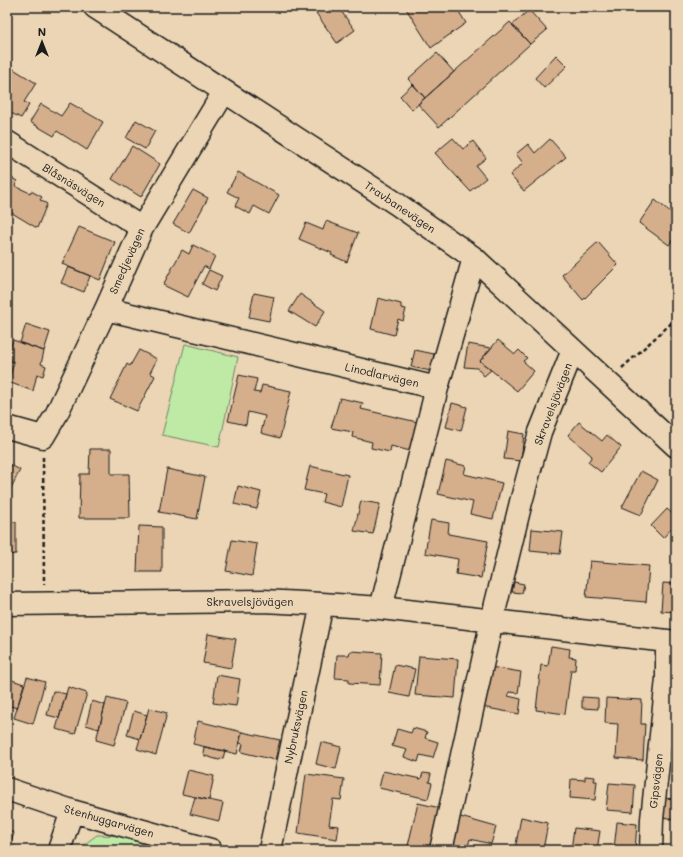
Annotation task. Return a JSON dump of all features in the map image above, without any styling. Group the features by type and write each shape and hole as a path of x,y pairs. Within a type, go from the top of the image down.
{"street":[{"name":"Travbanevägen","path":"95,7 397,204 474,258 676,446"},
{"name":"Smedjevägen","path":"43,437 56,415 142,228 224,92"},
{"name":"Blåsnäsvägen","path":"7,142 142,228"},
{"path":"381,608 437,388 474,258"},
{"name":"Linodlarvägen","path":"106,309 437,388"},
{"name":"Skravelsjövägen","path":"441,850 492,620 521,502 540,432 573,350"},
{"path":"7,427 43,437"},
{"name":"Skravelsjövägen","path":"7,604 263,601 322,604 381,608 672,641"},
{"name":"Nybruksvägen","path":"270,850 322,604"},
{"name":"Gipsvägen","path":"650,850 652,819 672,641"},
{"name":"Stenhuggarvägen","path":"7,789 72,811 211,850"},
{"path":"59,850 72,811"}],"path":[{"path":"607,382 676,319"},
{"path":"43,437 44,604"}],"green space":[{"path":"185,344 238,357 219,447 162,435"},
{"path":"97,835 126,836 155,850 80,850 82,846"}],"building":[{"path":"324,7 338,7 355,30 337,43 316,13"},
{"path":"405,7 456,7 466,23 431,48"},
{"path":"529,10 547,30 530,44 512,25"},
{"path":"510,22 530,44 439,127 418,104"},
{"path":"437,53 454,72 425,98 408,79"},
{"path":"556,55 567,66 544,88 535,78"},
{"path":"7,65 36,83 24,102 29,105 21,118 7,111 11,104 7,101"},
{"path":"413,84 425,98 412,110 400,96"},
{"path":"70,103 103,122 87,150 57,131 54,136 30,122 41,104 61,116"},
{"path":"136,120 155,131 145,149 126,138"},
{"path":"453,138 463,149 473,141 486,158 476,166 486,178 470,191 435,153"},
{"path":"550,139 566,157 524,191 510,175 523,163 516,154 528,144 535,153"},
{"path":"132,146 160,164 141,197 112,179"},
{"path":"238,172 279,195 269,214 254,206 250,214 235,206 239,198 227,192"},
{"path":"7,175 17,181 15,186 30,193 31,191 42,197 40,200 47,204 37,228 7,210"},
{"path":"193,190 208,198 189,233 173,224"},
{"path":"655,200 676,216 676,235 669,245 639,223"},
{"path":"326,221 358,233 347,262 331,255 332,253 299,239 306,223 323,230"},
{"path":"79,227 115,242 100,280 62,264"},
{"path":"598,242 618,265 583,300 562,275"},
{"path":"193,245 215,256 209,269 204,266 188,297 163,285 182,250 189,254"},
{"path":"68,267 90,276 84,292 61,283"},
{"path":"209,270 222,276 215,291 202,284"},
{"path":"254,293 274,297 269,321 249,317"},
{"path":"300,294 325,311 315,327 289,311"},
{"path":"378,298 401,304 401,308 406,309 403,321 398,319 394,335 371,329"},
{"path":"26,324 50,332 44,351 20,343"},
{"path":"13,340 44,351 41,364 46,366 43,376 37,374 33,391 8,382 14,362 7,360 7,356"},
{"path":"498,340 515,354 519,350 527,358 523,361 534,371 517,391 480,361"},
{"path":"468,344 491,348 480,361 491,370 484,376 477,368 464,367"},
{"path":"139,350 157,359 150,373 155,376 137,411 110,399 127,364 130,366"},
{"path":"415,350 434,354 431,371 411,367"},
{"path":"239,375 257,379 254,392 260,393 262,385 291,391 280,438 261,433 265,416 248,412 246,425 228,421"},
{"path":"340,398 363,403 361,409 417,422 410,451 391,446 390,452 371,448 372,442 352,437 353,432 331,428"},
{"path":"452,403 467,407 461,431 446,427"},
{"path":"579,422 602,441 607,435 621,447 601,472 588,462 592,456 568,435"},
{"path":"508,431 524,434 521,461 504,459"},
{"path":"90,449 111,449 111,474 129,474 130,518 79,518 80,474 89,474"},
{"path":"446,461 466,466 464,474 502,483 493,519 470,514 473,502 438,494"},
{"path":"7,463 20,470 7,496"},
{"path":"310,466 348,475 341,507 322,502 324,494 304,490"},
{"path":"167,469 205,477 197,519 159,512"},
{"path":"641,471 658,480 641,515 622,507"},
{"path":"238,486 261,492 257,509 234,504"},
{"path":"361,501 380,504 373,534 354,531"},
{"path":"667,509 676,517 676,523 663,538 651,526"},
{"path":"431,520 449,523 448,534 488,541 481,578 456,574 458,559 425,553"},
{"path":"7,522 16,522 16,554 7,555"},
{"path":"139,526 162,527 162,572 137,572"},
{"path":"532,529 563,532 560,554 530,551"},
{"path":"232,540 257,544 252,576 226,571"},
{"path":"590,561 649,566 646,602 586,597"},
{"path":"514,582 524,584 522,593 512,592"},
{"path":"663,583 676,584 676,612 661,611"},
{"path":"208,634 236,639 231,668 203,663"},
{"path":"551,646 570,649 569,657 576,658 575,670 571,670 565,714 536,710 541,665 548,666"},
{"path":"350,651 382,653 380,685 349,683 349,679 335,678 337,655 349,655"},
{"path":"419,656 458,659 455,698 415,695"},
{"path":"395,665 415,669 409,697 389,693"},
{"path":"490,667 521,672 518,693 509,692 508,696 521,699 519,714 482,707"},
{"path":"217,675 240,679 236,706 213,703"},
{"path":"27,677 45,682 33,724 14,718"},
{"path":"12,680 24,684 17,708 7,705 7,696"},
{"path":"68,687 87,693 75,734 56,729"},
{"path":"53,691 66,694 59,718 47,715"},
{"path":"582,697 598,698 598,709 582,708"},
{"path":"107,698 126,703 114,745 96,740"},
{"path":"606,698 642,700 641,724 645,724 643,760 616,758 618,724 605,723"},
{"path":"92,701 105,705 99,729 86,725"},
{"path":"149,708 167,713 156,755 137,749"},
{"path":"134,711 147,715 140,739 127,735"},
{"path":"198,721 242,732 237,754 193,744"},
{"path":"413,728 427,732 425,738 438,742 433,758 420,755 418,762 404,757 407,750 392,746 397,729 411,733"},
{"path":"242,732 280,740 275,760 241,752 243,744 239,743"},
{"path":"321,742 341,747 336,769 316,764"},
{"path":"204,747 225,751 223,758 219,760 205,756 203,753"},
{"path":"188,770 214,776 209,800 182,794"},
{"path":"383,771 421,779 423,773 431,774 429,782 432,783 428,799 379,788"},
{"path":"306,774 344,779 341,800 333,799 329,825 339,826 337,839 298,833"},
{"path":"585,776 595,777 594,781 597,781 595,800 570,798 571,779 585,780"},
{"path":"609,783 635,785 633,812 606,810"},
{"path":"195,797 223,803 219,821 190,814"},
{"path":"663,798 676,799 676,819 661,817"},
{"path":"418,803 440,808 431,850 407,850"},
{"path":"457,816 496,827 491,844 470,839 467,850 447,850"},
{"path":"521,817 548,823 543,850 515,850"},
{"path":"617,822 637,824 635,850 614,849"},
{"path":"574,828 600,831 597,850 571,850"},
{"path":"7,830 14,833 10,845 25,850 7,850"}]}
